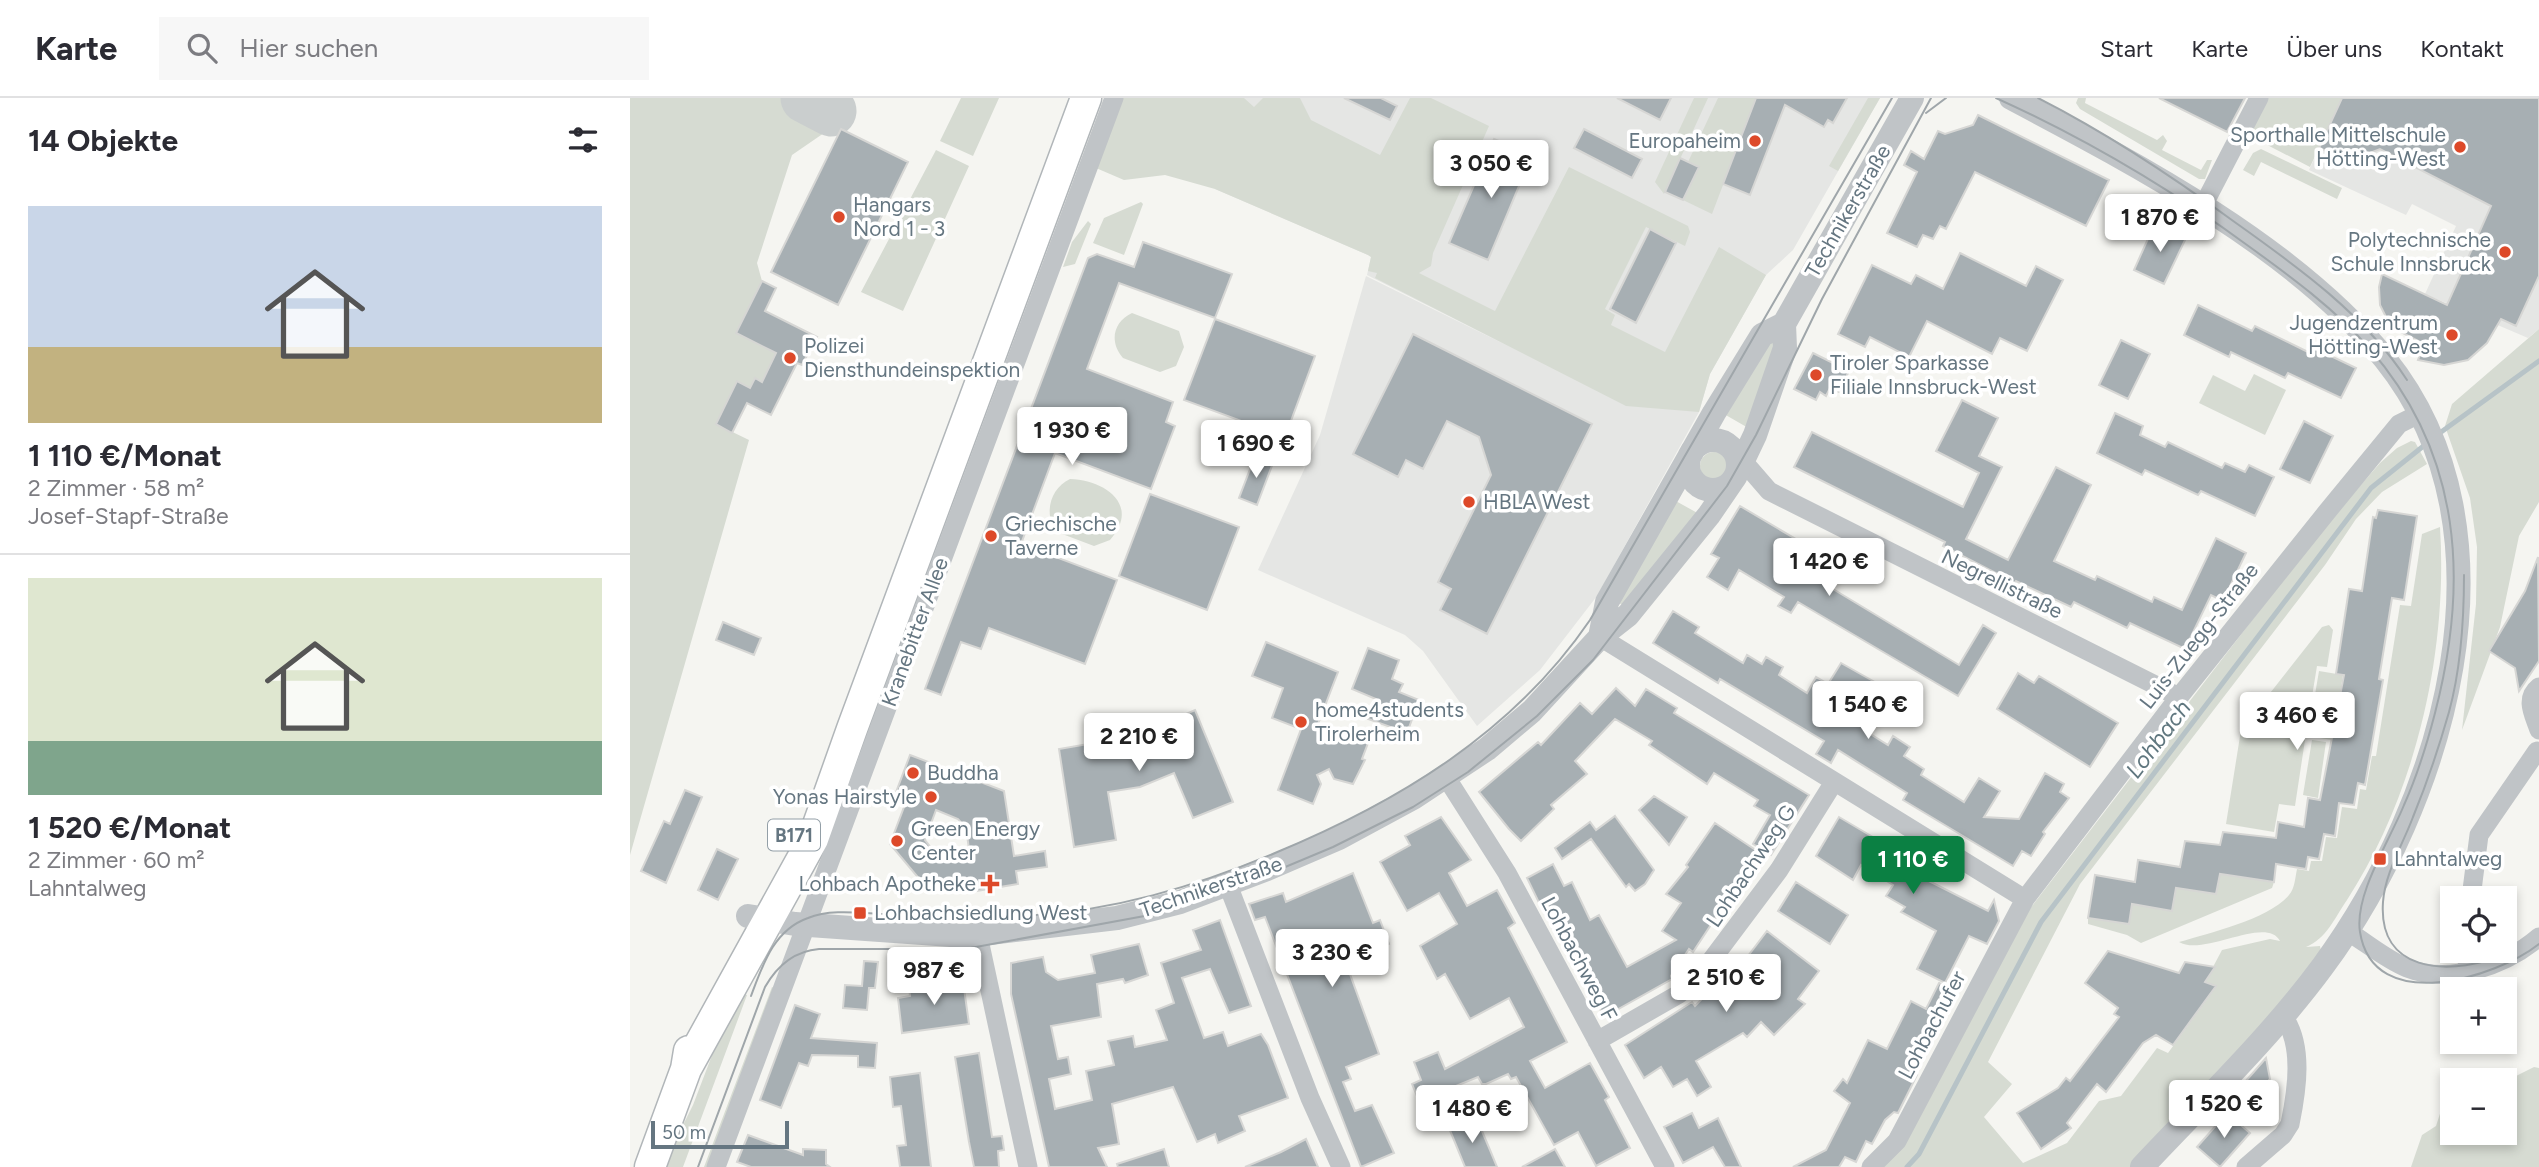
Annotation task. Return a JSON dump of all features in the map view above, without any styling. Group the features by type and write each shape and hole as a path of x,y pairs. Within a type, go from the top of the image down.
{"main road":[{"name":"Kranebitter Allee","path":"650,1167 686,1069 690,1042 706,998 758,918 843,756 1086,98"}],"street":[{"name":"Kranebitter Allee","path":"716,1167 1114,98"},
{"name":"Technikerstraße","path":"758,918 806,925 978,936 1117,918 1228,885 1339,838 1446,777 1532,710 1600,637 1628,615 1732,473 1785,348 1784,324 1912,98"},
{"path":"2011,98 2131,162 2203,206 2279,261 2352,323 2392,368 2426,424 2440,457 2453,503 2459,551 2458,604 2449,676 2432,744 2385,867 2347,931 2283,1016 2142,1167"},
{"path":"2203,206 2259,98"},
{"name":"Technikerstraße","path":"1600,637 1607,602 1692,453 1762,335 1784,324"},
{"name":"Luis-Zuegg-Straße","path":"2025,899 2179,697 2399,424 2426,424"},
{"path":"1715,441 1732,473 1706,489 1693,480 1688,466 1692,453 1700,444 1715,441"},
{"name":"Negrellistraße","path":"1732,473 2179,697"},
{"name":"Negrellistraße","path":"1732,473 1769,491"},
{"path":"1600,637 2025,899"},
{"path":"2539,687 2532,694 2530,702 2539,730"},
{"path":"2473,886 2479,835 2538,747"},
{"name":"Lohbachweg F","path":"1446,777 1507,873 1665,1167"},
{"name":"Lohbachweg G","path":"1597,1041 1679,994 1698,978 1779,870 1834,782"},
{"path":"1228,885 1310,1098 1340,1167"},
{"name":"Lohbachufer","path":"1871,1167 1897,1141 2025,899"},
{"path":"2347,931 2392,961 2416,971 2442,975 2467,971 2506,958 2539,937"},
{"path":"978,936 1028,1167"},
{"path":"2467,963 2467,971"},
{"path":"2246,1167 2283,1135 2290,1124 2296,1045 2291,1027 2283,1016"}],"shaded area":[{"path":"630,98 835,98 824,133 792,155 757,263 762,281 736,333 776,353 762,381 755,378 750,388 737,382 716,424 749,440 630,855"},
{"path":"961,98 999,98 973,156 940,141"},
{"path":"1119,98 1244,98 1254,107 1263,98 1300,98 1311,120 1380,155 1410,98 1431,98 1489,126 1433,253 1431,266 1419,273 1495,311 1569,167 1688,226 1690,232 1685,246 1646,227 1605,309 1615,315 1611,325 1665,352 1719,247 1766,275 1710,374 1699,412 1626,406 1375,278 1377,273 1368,271 1371,257 1368,255 1215,189 1165,175 1124,180 1096,168"},
{"path":"1220,98 1880,98 1793,250 1766,275 1710,374 1699,412 1597,596 1540,670 1477,726 1423,651 1405,635 1258,570 1320,435 1366,276 1506,345 1367,275 1371,257 1368,255 1215,189"},
{"path":"1694,98 1708,98 1664,194 1655,182"},
{"path":"1718,98 1756,98 1712,214 1683,200 1699,168 1688,162"},
{"path":"1868,98 1880,98 1838,171 1829,166"},
{"path":"2078,98 2086,98 2085,103 2157,140 2163,135 2167,141 2162,150 2201,170 2207,160 2212,160 2205,179 2199,179 2080,109 2076,103"},
{"path":"2266,98 2342,98 2310,167 2248,135"},
{"path":"2342,98 2539,98 2539,329 2528,338 2425,294 2456,226 2412,204 2406,215 2309,170"},
{"path":"2261,149 2342,188 2337,199 2261,162 2254,176 2243,170 2253,153"},
{"path":"936,150 969,166 903,311 861,292"},
{"path":"1141,202 1143,204 1124,255 1093,243 1104,218"},
{"path":"1088,221 1091,224 1075,264 1063,267 1072,242"},
{"path":"1132,313 1179,331 1184,347 1176,366 1160,372 1123,358 1116,345 1115,333 1121,322"},
{"path":"2539,329 2539,502 2519,536 2500,627 2462,730 2476,604 2477,547 2470,498 2445,426 2452,404"},
{"path":"1778,342 1750,429 1724,414 1768,343"},
{"path":"2254,374 2286,390 2265,435 2199,403 2213,375 2245,391"},
{"path":"2411,441 2415,442 2427,464 2382,492 2356,519 2325,565 2080,884 1988,1062 2012,1084 1984,1117 2023,1163 2067,1143 2099,1101 2121,1096 2157,1048 2168,1053 2216,987 2205,982 2222,950 2270,939 2280,941 2273,934 2262,932 2203,945 2179,942 2238,924 2280,904 2292,889 2297,869 2309,871 2311,861 2322,861 2326,837 2337,838 2342,807 2357,809 2360,789 2366,790 2372,756 2376,756 2400,605 2411,606 2422,534 2440,527 2439,623 2422,721 2392,814 2371,858 2329,927 2319,939 2306,947 2320,946 2324,966 2142,1167 1871,1167 1995,954 2320,532 2380,463 2397,448"},
{"path":"1714,452 1724,456 1728,466 1724,476 1714,480 1704,476 1700,466 1704,456"},
{"path":"1070,479 1095,484 1115,497 1122,516 1119,527 1110,540 1094,546 1057,532 1050,518 1051,503 1053,495"},
{"path":"1674,500 1701,515 1628,608 1619,603"},
{"path":"2329,625 2333,630 2327,667 2317,666 2306,733 2245,725 2322,627"},
{"path":"2319,671 2343,675 2332,740 2308,736"},
{"path":"2241,730 2305,740 2295,806 2279,804 2274,832 2226,824"},
{"path":"2312,740 2326,742 2318,798 2303,795"},
{"path":"2220,874 2274,882 2272,888 2141,943 2127,935 2088,924 2088,918 2129,924 2132,904 2171,911 2176,888 2216,894"},
{"path":"772,987 776,989 710,1167 704,1167"},
{"path":"741,993 747,995 683,1167 662,1167 693,1105 719,1037"},
{"path":"2534,1067 2539,1068 2539,1167 2411,1167 2422,1135 2436,1126 2440,1114 2440,1145 2517,1145 2517,1076"}],"building":[{"path":"1344,98 1381,98 1397,106 1390,120"},
{"path":"1617,98 1671,98 1660,120"},
{"name":"Europaheim","path":"1756,98 1847,98 1833,123 1828,120 1824,127 1785,105 1750,195 1723,184"},
{"path":"2159,98 2245,98 2227,132"},
{"path":"2342,98 2539,98 2539,276 2516,326 2501,319 2487,343 2468,360 2444,365 2418,360 2424,344 2395,329 2387,319 2380,305 2379,287 2382,274 2447,305 2491,206 2380,149 2349,161 2319,148"},
{"path":"1978,115 2109,180 2086,226 1975,172 1946,229 1940,226 1933,239 1923,235 1917,247 1887,233 1917,172 1904,165 1911,151 1924,159 1938,131 1945,134 1973,125"},
{"name":"Hangars Nord 1 - 3","path":"841,129 908,162 838,305 771,272"},
{"path":"1584,129 1642,159 1632,178 1574,148"},
{"path":"1494,139 1532,155 1488,260 1449,243"},
{"path":"1680,158 1699,167 1683,200 1665,192"},
{"path":"2155,223 2186,238 2164,284 2134,270"},
{"path":"1650,229 1676,243 1636,323 1610,309"},
{"path":"1143,242 1232,274 1215,318 1119,283 1087,369 1173,402 1166,422 1175,426 1151,489 1055,453 1021,544 1117,580 1085,664 989,628 981,649 961,642 941,695 925,689 1088,258 1097,254 1134,267"},
{"path":"1960,253 2026,286 2036,266 2063,280 2027,351 2000,338 1992,354 1927,321 1909,357 1870,337 1865,347 1838,334 1872,265 1911,284 1916,275 1943,289"},
{"name":"Polizei Diensthundeinspektion","path":"762,281 776,288 765,311 817,337 802,365 797,363 771,415 747,403 732,433 716,424 737,381 750,388 755,378 762,382 776,353 736,333"},
{"path":"2198,305 2252,331 2255,326 2308,352 2310,346 2356,368 2341,398 2288,373 2285,378 2231,352 2229,357 2184,335"},
{"path":"1215,319 1315,356 1285,437 1184,400"},
{"path":"1413,334 1592,424 1487,634 1440,610 1451,589 1438,582 1491,475 1479,437 1447,421 1423,469 1406,460 1398,477 1353,454"},
{"path":"2121,340 2150,354 2128,399 2099,385"},
{"path":"1813,353 1849,371 1839,392 1830,388 1826,396 1820,392 1816,400 1794,389"},
{"path":"1962,400 1998,418 1979,456 2002,467 1966,539 2008,560 2056,467 2091,485 2054,561 2095,580 2097,576 2152,602 2154,597 2182,610 2216,538 2246,553 2223,601 2211,595 2185,649 2130,623 2127,628 2074,602 2071,607 2016,581 2015,583 1943,546 1945,542 1794,467 1812,432 1963,507 1979,473 1936,451"},
{"path":"2115,413 2143,426 2140,435 2165,447 2168,442 2222,468 2225,463 2245,472 2249,465 2274,477 2255,516 2201,491 2198,495 2145,470 2142,475 2097,453"},
{"path":"2304,421 2333,436 2310,483 2280,469"},
{"path":"1255,456 1273,463 1257,505 1239,498"},
{"path":"1150,494 1239,527 1207,610 1119,576"},
{"path":"1740,506 1816,551 1804,570 1813,577 1959,665 1983,625 1996,633 1958,696 1798,602 1791,613 1778,606 1784,597 1739,570 1728,590 1707,577 1719,558 1711,554"},
{"path":"2378,510 2417,516 2404,600 2392,598 2379,679 2383,680 2365,785 2358,783 2354,805 2339,803 2335,836 2324,834 2319,859 2308,857 2306,869 2276,864 2274,882 2220,874 2216,894 2176,888 2172,911 2132,904 2129,924 2088,918 2095,875 2135,882 2138,860 2180,867 2185,841 2220,845 2223,832 2276,838 2278,822 2304,827 2308,798 2320,800 2344,675 2336,674 2349,589 2362,591 2373,517 2376,518"},
{"path":"2538,557 2539,661 2519,691 2515,668 2489,651 2525,591"},
{"path":"1673,611 1699,627 1695,633 1743,663 1747,655 1762,664 1766,657 1783,667 1779,675 1807,693 1816,677 1828,684 1841,663 1889,690 1864,730 1888,745 1893,736 1910,747 1904,756 1924,769 1921,775 1964,802 1979,778 2000,791 1984,817 2019,819 2045,773 2064,784 2060,792 2069,798 2043,832 2045,834 2031,856 2022,851 2013,866 1903,800 1907,793 1838,750 1831,763 1816,754 1824,741 1720,679 1718,683 1653,643"},
{"path":"723,622 761,638 754,655 716,640"},
{"name":"home4students Tirolerheim","path":"1266,642 1338,672 1318,724 1368,743 1362,759 1365,760 1353,784 1334,779 1329,769 1317,775 1321,784 1313,804 1278,790 1301,729 1272,718 1283,688 1252,676"},
{"path":"1368,648 1399,660 1392,679 1403,684 1399,692 1419,700 1407,733 1368,719 1376,699 1352,689"},
{"path":"2018,673 2034,683 2039,676 2118,723 2090,767 1997,709"},
{"path":"1616,688 1635,706 1646,689 1677,708 1674,713 1809,795 1771,855 1753,844 1770,815 1754,806 1758,800 1714,773 1707,784 1649,745 1652,741 1615,719 1575,761 1587,774 1551,805 1554,809 1521,841 1509,829 1479,792 1538,742 1541,745 1580,703 1592,714"},
{"path":"1195,710 1233,802 1193,818 1174,773 1140,787 1108,792 1116,840 1074,847 1059,749 1100,742 1099,737 1127,732 1154,721 1156,727"},
{"path":"910,755 1004,791 1014,856 1045,851 1047,867 1016,871 1018,884 976,891 974,879 926,887 890,844 907,799 895,795","holes":["936,810 958,819 966,828 969,849 936,854 925,840"]},
{"path":"685,790 702,797 666,883 641,871 664,821 670,824"},
{"path":"1654,796 1687,817 1669,845 1639,810"},
{"path":"1615,816 1654,870 1645,884 1635,891 1629,884 1626,887 1591,839 1562,859 1555,848 1590,822 1596,830"},
{"path":"1441,817 1471,860 1449,873 1467,906 1497,890 1515,923 1508,928 1567,1042 1530,1061 1545,1088 1590,1063 1609,1097 1605,1100 1630,1148 1596,1166 1578,1132 1554,1145 1516,1077 1511,1079 1508,1074 1486,1084 1482,1084 1478,1077 1419,1101 1412,1084 1421,1080 1414,1062 1438,1052 1445,1069 1524,1027 1509,998 1470,1019 1445,974 1437,979 1420,946 1457,924 1439,893 1407,911 1380,862 1410,845 1405,836"},
{"path":"1839,817 1922,866 1917,875 1988,911 1994,900 1999,921 1987,944 1969,936 1945,983 1917,969 1936,931 1901,912 1905,907 1886,896 1893,885 1861,865 1853,880 1816,856"},
{"path":"1715,823 1757,851 1715,912 1718,914 1693,952 1689,949 1671,976 1672,979 1604,1017 1557,922 1553,924 1544,913 1527,878 1553,864 1564,886 1572,882 1590,920 1599,915 1627,967 1676,940 1662,931 1681,903 1666,894 1688,867 1686,865"},
{"path":"717,849 738,859 718,900 698,890"},
{"path":"1353,873 1373,923 1380,920 1389,944 1346,963 1379,1054 1346,1067 1351,1079 1343,1082 1355,1111 1372,1105 1394,1153 1361,1167 1265,917 1255,920 1249,904 1283,893 1286,902"},
{"path":"1796,882 1848,915 1830,944 1778,911"},
{"path":"1220,920 1251,1006 1229,1013 1210,969 1182,978 1204,1038 1223,1032 1228,1046 1261,1034 1268,1045 1288,1098 1239,1116 1245,1131 1218,1143 1215,1134 1197,1142 1173,1087 1112,1104 1119,1144 1098,1148 1107,1167 1049,1167 1011,994 1011,963 1043,957 1046,972 1058,980 1095,973 1091,955 1139,944 1148,975 1125,983 1123,979 1097,984 1101,1017 1051,1026 1058,1059 1068,1057 1071,1074 1049,1079 1055,1109 1092,1100 1086,1071 1114,1065 1108,1041 1133,1036 1135,1047 1167,1040 1156,1010 1174,1003 1161,963 1201,950 1193,930"},
{"path":"1767,931 1819,971 1798,999 1805,1004 1774,1035 1761,1022 1747,1037 1743,1033 1696,1061 1711,1087 1697,1096 1687,1079 1673,1087 1661,1067 1644,1078 1625,1045 1692,1002 1695,1006 1731,969 1735,973"},
{"path":"2108,951 2179,973 2185,962 2215,967 2205,982 2216,986 2173,1045 2156,1035 2143,1043 2106,1092 2097,1084 2067,1123 2071,1128 2041,1149 2017,1113 2058,1088 2066,1078 2070,1081 2119,1017 2114,1014 2118,1008 2085,983"},
{"path":"864,961 878,962 875,988 869,988 867,1010 843,1008 845,985 862,986"},
{"path":"963,981 969,1024 902,1033 898,998 910,996 909,988"},
{"path":"1939,983 1956,991 1937,1035 1931,1032 1911,1072 1917,1075 1898,1113 1894,1112 1885,1120 1872,1144 1866,1141 1856,1162 1845,1157 1839,1167 1793,1167 1826,1150 1850,1103 1834,1091 1843,1079 1847,1083 1868,1040 1887,1049 1911,1001 1926,1009"},
{"path":"795,1005 820,1014 811,1038 877,1043 875,1068 858,1067 858,1056 812,1055 808,1066 799,1063 781,1108 760,1100"},
{"path":"979,1053 992,1137 1002,1136 1004,1150 998,1151 999,1167 974,1167 969,1142 955,1057"},
{"path":"2266,1058 2270,1079 2257,1095 2244,1083"},
{"path":"920,1073 931,1167 900,1167 897,1146 906,1145 901,1106 893,1107 890,1077"},
{"path":"1692,1113 1699,1128 1718,1118 1741,1167 1725,1167 1713,1147 1683,1163 1664,1127"},
{"path":"2227,1113 2250,1133 2220,1167 2197,1147"},
{"path":"1476,1117 1497,1167 1465,1167 1449,1128"},
{"path":"748,1135 803,1155 803,1149 826,1150 826,1164 830,1167 751,1167 737,1162"},
{"path":"1306,1139 1318,1167 1245,1167 1281,1152"},
{"path":"1164,1149 1169,1167 1118,1167 1117,1164"},
{"path":"1555,1149 1565,1167 1522,1167"}],"waterway":[{"name":"Lohbach","path":"2437,435 2539,361"},
{"name":"Lohbach","path":"1907,1167 1919,1154 2041,922 2371,488 2426,444"}],"taxiway":[{"path":"806,98 831,111"}],"tram line":[{"path":"751,996 765,960 778,940 796,923 808,918 845,912 971,917 1025,916 1090,909 1184,887 1275,853 1365,811 1450,760 1489,730 1526,697 1590,620 1892,98"},
{"path":"698,1167 765,987 775,972 795,956 819,949 965,949 1150,915 1230,890 1333,847 1413,807 1468,772 1537,716 1593,660 1727,486 1756,435 1822,299 1931,98"},
{"path":"1926,113 1946,98"},
{"path":"1996,98 2125,165 2247,245 2296,281 2342,320 2370,349 2401,390 2424,432 2440,476 2450,522 2454,568 2452,616 2446,664 2429,736 2409,794 2374,868 2362,901 2360,932 2370,958 2387,974 2411,982 2438,982 2467,977 2495,968 2539,944"},
{"path":"2038,98 2140,156 2283,257 2351,313 2390,356 2407,380"},
{"path":"2464,575 2461,644 2453,695 2428,778 2387,880 2383,902 2384,925 2392,943 2403,955 2419,963 2437,966 2476,963"}],"place":[{"name":"Europaheim","path":"1755,141"},
{"name":"Sporthalle Mittelschule Hötting-West","path":"2460,147"},
{"name":"Hangars Nord 1 - 3","path":"839,217"},
{"name":"Polytechnische Schule Innsbruck","path":"2505,252"},
{"name":"Jugendzentrum Hötting-West","path":"2452,335"},
{"name":"Polizei Diensthundeinspektion","path":"790,358"},
{"name":"Tiroler Sparkasse Filiale Innsbruck-West","path":"1816,375"},
{"name":"HBLA West","path":"1469,502"},
{"name":"Griechische Taverne","path":"991,536"},
{"name":"home4students Tirolerheim","path":"1301,722"},
{"name":"Buddha","path":"913,773"},
{"name":"Yonas Hairstyle","path":"931,797"},
{"name":"Green Energy Center","path":"897,841"},
{"name":"Lahntalweg","path":"2380,859"},
{"name":"Lohbach Apotheke","path":"990,884"},
{"name":"Lohbachsiedlung West","path":"860,913"}]}
